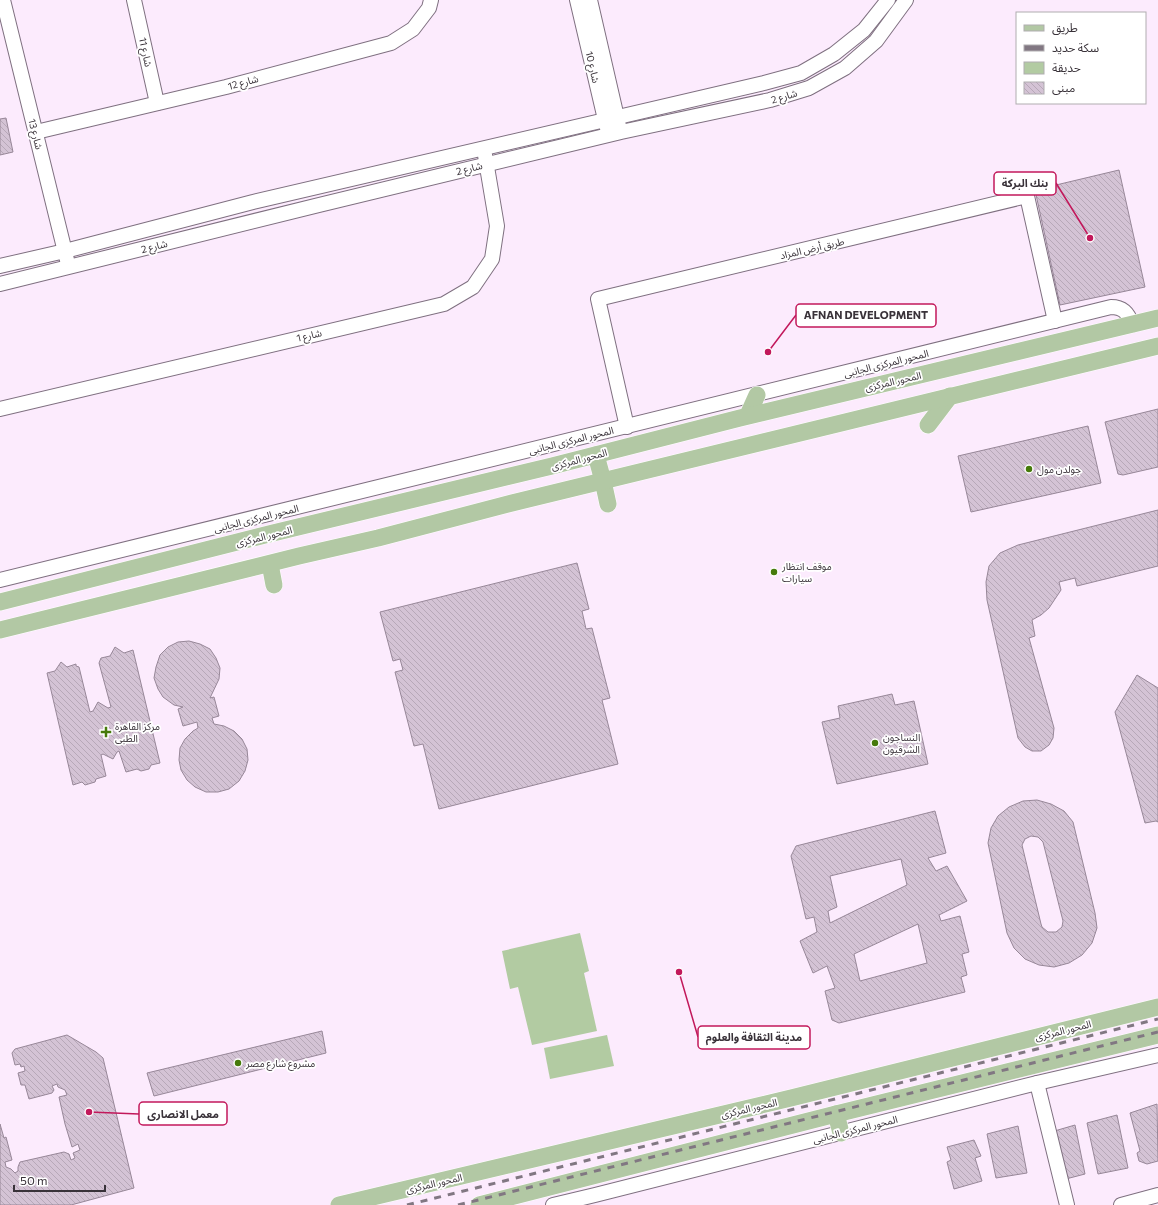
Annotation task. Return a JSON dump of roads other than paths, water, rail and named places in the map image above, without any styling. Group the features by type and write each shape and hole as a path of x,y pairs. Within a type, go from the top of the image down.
{"main road":[{"name":"المحور المركزى","path":"0,602 748,416 1158,318"},
{"path":"0,630 378,538 512,503 1158,346"},
{"path":"748,416 757,395"},
{"path":"928,426 950,396"},
{"path":"596,455 608,504"},
{"path":"350,516 346,526 350,535 356,538 378,538"},
{"path":"273,533 292,534 301,539 304,550 299,556"},
{"path":"270,564 274,585"},
{"name":"المحور المركزى","path":"339,1205 783,1099 1158,1007"},
{"path":"479,1205 836,1114 1158,1035"},
{"path":"836,1114 841,1133"}],"street":[{"name":"شارع 13","path":"4,0 68,268"},
{"name":"شارع 11","path":"134,0 157,103"},
{"name":"شارع 12","path":"36,132 226,87 391,43 413,29 429,8 431,0"},
{"name":"شارع 10","path":"577,0 615,133"},
{"name":"شارع 10","path":"590,0 611,119"},
{"name":"شارع 2","path":"0,266 65,251 253,202 764,83 801,72 834,54 864,30 888,0"},
{"name":"شارع 2","path":"0,284 615,133 770,100 809,88 845,68 876,41 906,0"},
{"path":"864,30 876,41"},
{"name":"شارع 1","path":"0,409 444,304 473,287 492,259 497,226 484,149"},
{"name":"طريق أرض المزاد","path":"627,427 598,299 1027,196 1055,321"},
{"name":"المحور المركزى الجانبى","path":"0,580 1112,307 1117,307 1127,312 1132,325"},
{"name":"المحور المركزى الجانبى","path":"553,1205 596,1200 841,1133 1037,1083 1158,1055"},
{"path":"1037,1083 1067,1205"},
{"path":"1122,1205 1158,1195"}],"railway":[{"path":"407,1205 1158,1019"},
{"path":"458,1205 1158,1032"}],"place":[{"name":"بنك البركة","path":"1090,238"},
{"name":"AFNAN DEVELOPMENT","path":"768,352"},
{"name":"جولدن مول","path":"1029,469"},
{"name":"موقف انتظار سيارات","path":"774,572"},
{"name":"مركز القاهرة الطبى","path":"106,732"},
{"name":"النساجون الشرقيون","path":"875,743"},
{"name":"مدينة الثقافة والعلوم","path":"679,972"},
{"name":"مشروع شارع مصر","path":"238,1063"},
{"name":"معمل الانصارى","path":"89,1112"}]}
